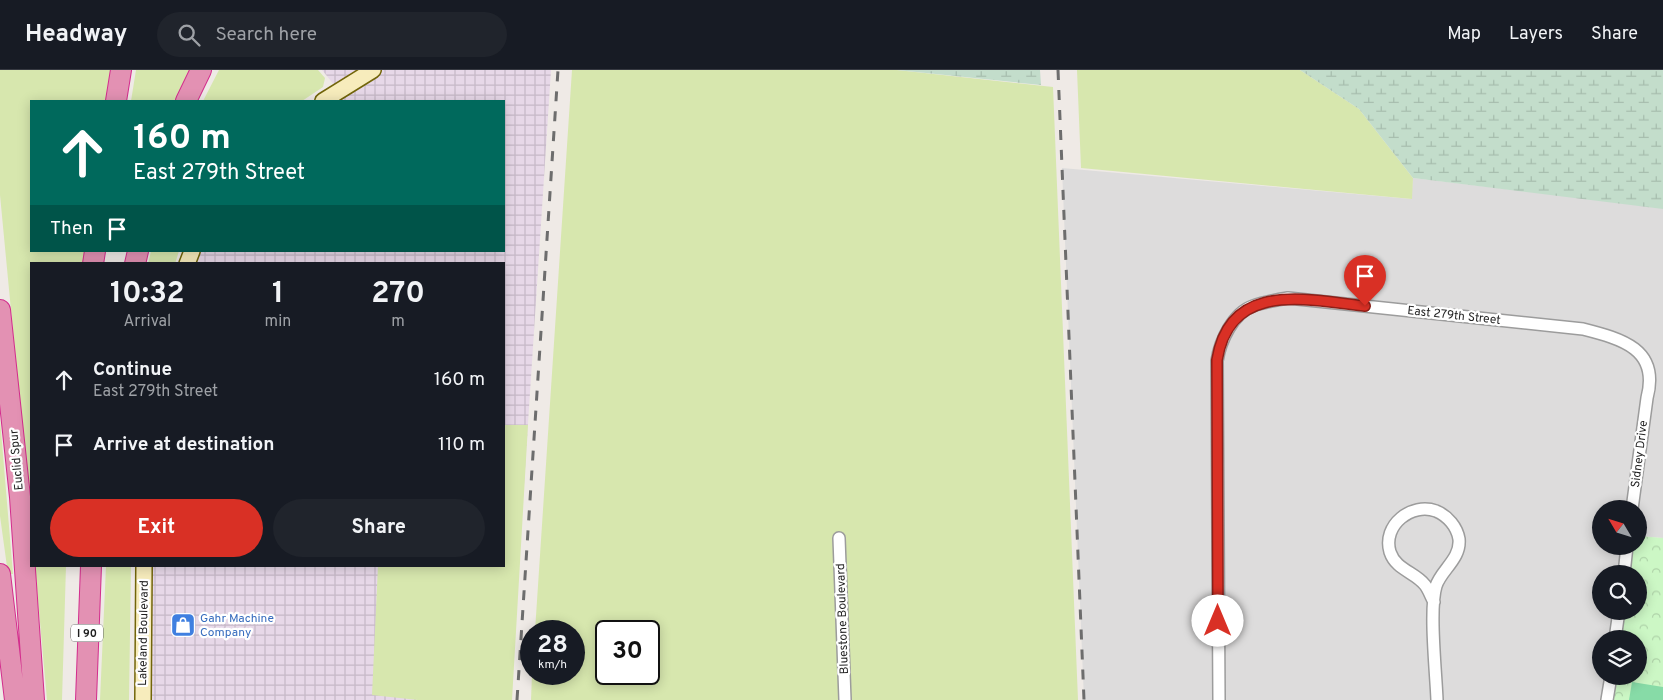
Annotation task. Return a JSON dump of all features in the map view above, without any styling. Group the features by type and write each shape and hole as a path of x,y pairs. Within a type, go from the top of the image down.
{"highway":[{"path":"116,100 121,70"},
{"path":"186,100 201,70"},
{"name":"Euclid Spur","path":"0,310 20,505 34,700"},
{"path":"74,700 78,567"},
{"name":"I 90","path":"86,700 91,567"},
{"path":"0,574 15,700"}],"street":[{"path":"325,100 373,70"},
{"name":"East 279th Street","path":"1219,700 1217,360 1233,321 1251,306 1288,298 1583,329 1618,338 1635,349 1647,365 1652,381 1647,398"},
{"name":"Sidney Drive","path":"1633,500 1647,398"},
{"path":"1434,602 1425,585 1396,563 1390,551 1389,538 1393,526 1402,516 1415,509 1428,508 1449,519 1459,540 1457,553 1436,586 1434,602 1437,700"},
{"name":"Bluestone Boulevard","path":"839,538 845,700"},
{"name":"Lakeland Boulevard","path":"143,700 144,567"},
{"path":"1607,700 1609,685"}],"shaded area":[{"path":"322,70 551,70 510,700 143,700 144,567 505,567 505,262 188,262 192,252 505,252 505,100 325,100 339,91"},
{"path":"1062,168 1411,199 1413,178 1663,208 1663,538 1648,537 1648,500 1592,500 1592,555 1626,555 1625,565 1592,565 1592,620 1618,620 1616,630 1592,630 1592,685 1610,685 1607,700 1084,700"}],"green space":[{"path":"0,70 114,70 108,100 30,100 30,252 85,252 84,262 30,262 30,510 0,195"},
{"path":"136,70 191,70 177,100 131,100"},
{"path":"219,70 318,70 325,78 323,87 304,100 204,100"},
{"path":"572,70 897,70 1053,87 1078,700 531,700 532,685 585,685 585,620 536,620"},
{"path":"897,70 1040,70 1041,85"},
{"path":"1077,70 1300,70 1359,109 1413,178 1412,199 1081,168"},
{"path":"1300,70 1663,70 1663,209 1413,178 1359,109"},
{"path":"151,252 179,252 176,262 148,262"},
{"path":"0,419 13,574 8,574 0,516"},
{"path":"505,425 528,425 512,700 418,700 372,695 378,567 505,567"},
{"path":"1648,537 1663,538 1663,700 1607,700 1610,685 1647,685 1647,630 1616,630 1618,620 1647,620 1647,565 1625,565 1626,555 1648,555"},
{"path":"35,567 66,567 62,700 47,700"},
{"path":"106,567 131,567 129,700 100,700"},
{"path":"1647,684 1663,687 1663,700 1629,700 1632,685"}],"railway":[{"path":"517,700 558,70"},
{"path":"1058,70 1084,700"}],"place":[{"name":"Gahr Machine Company","path":"183,625"}],"route":[{"path":"1218,621 1217,360 1224,339 1233,321 1251,306 1288,298 1365,306"}]}
